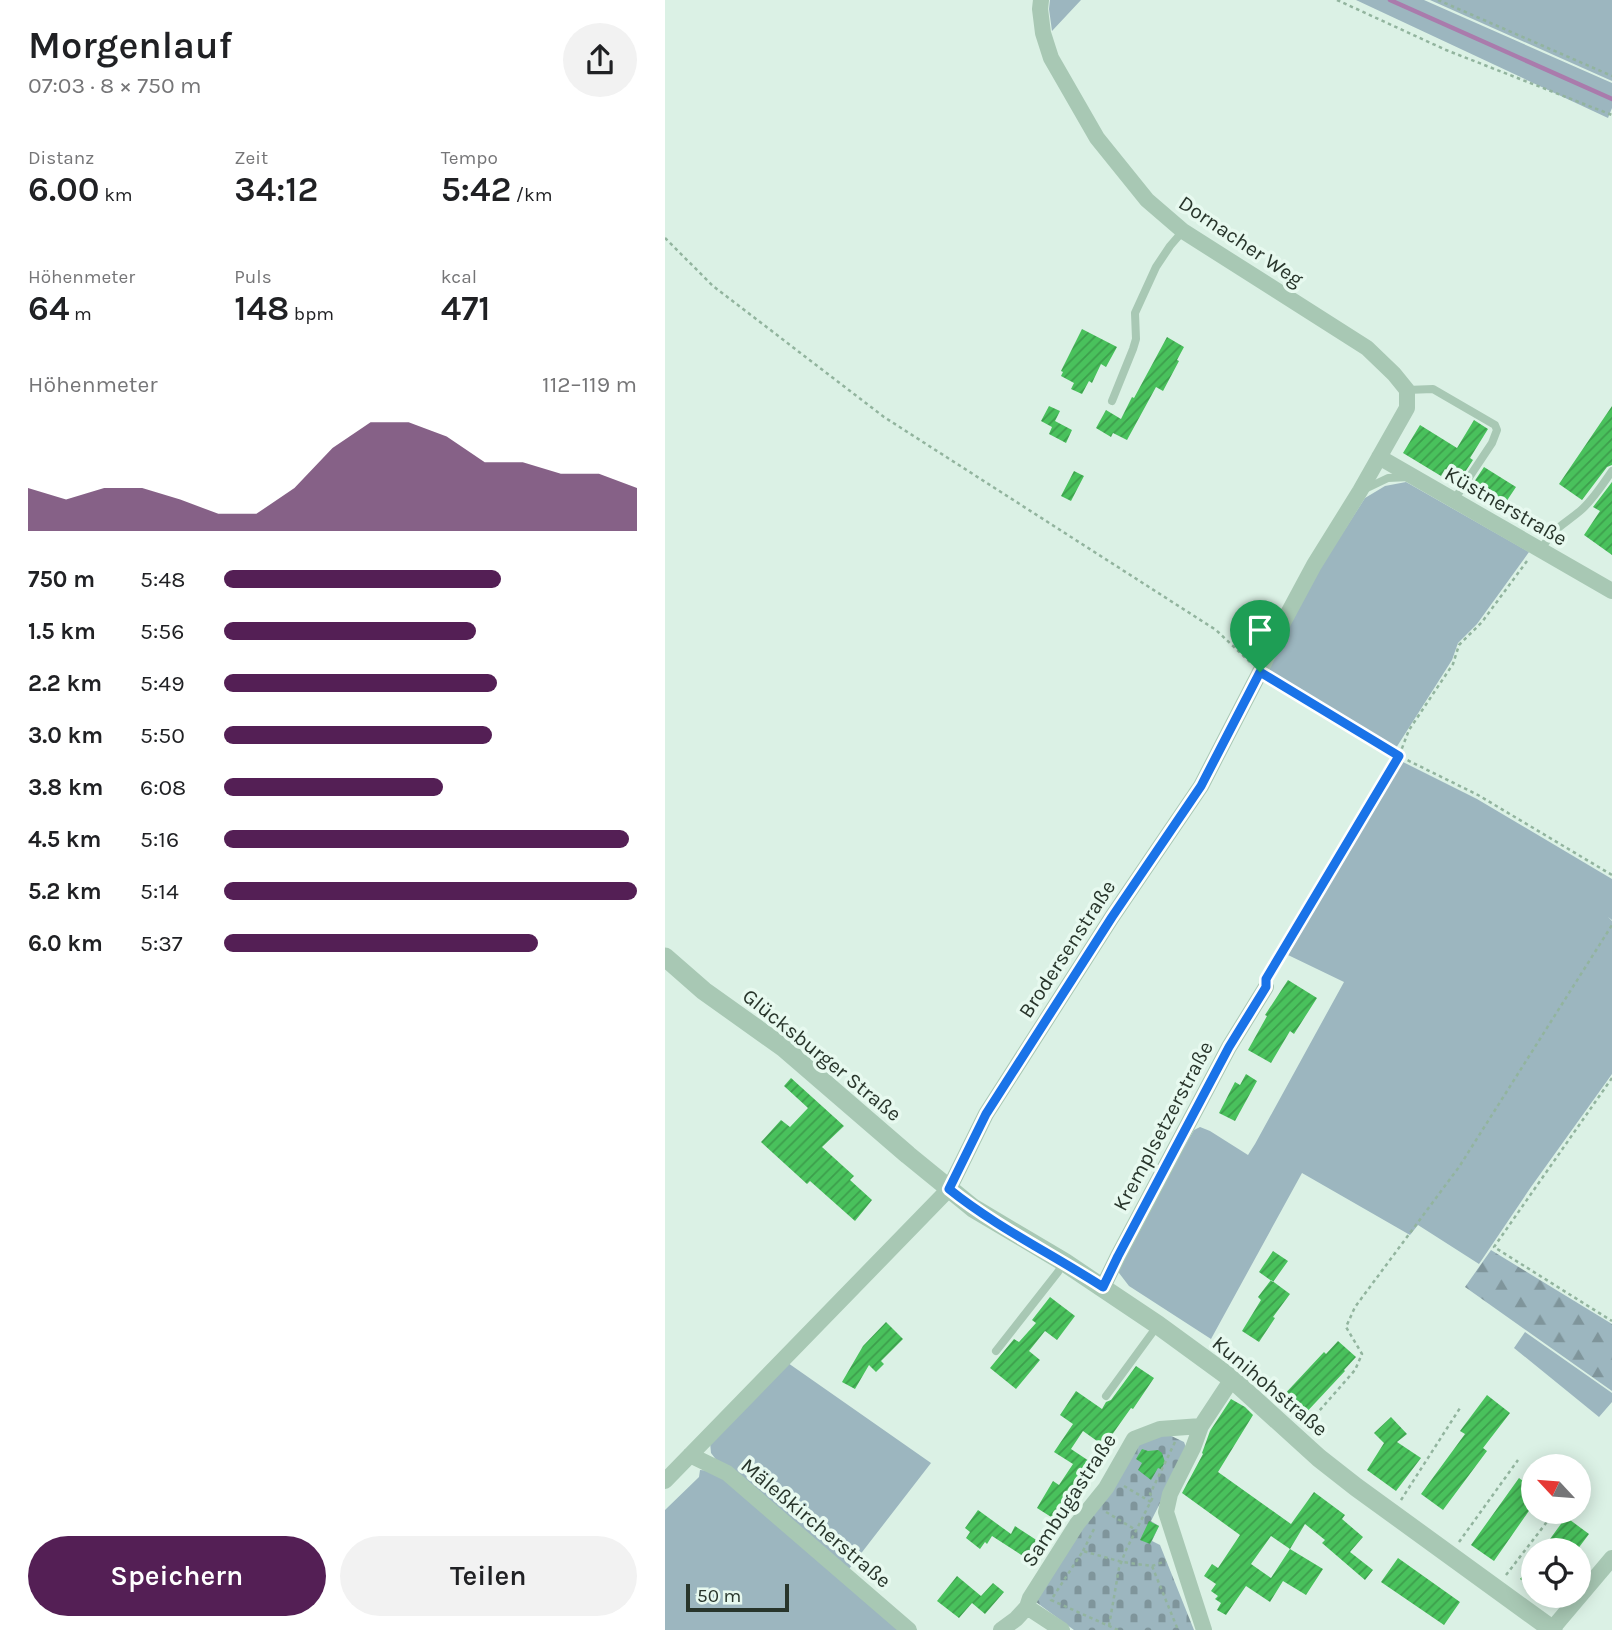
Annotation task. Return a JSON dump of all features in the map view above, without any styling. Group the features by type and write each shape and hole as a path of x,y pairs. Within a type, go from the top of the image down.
{"street":[{"name":"Dornacher Weg","path":"1041,0 1043,33 1051,58 1097,138 1147,200 1183,231 1367,348 1407,390"},
{"name":"Brodersenstraße","path":"665,1482 949,1189 986,1114 1112,917 1201,786 1314,565 1407,408 1407,390"},
{"name":"Küstnerstraße","path":"1379,457 1612,591"},
{"name":"Glücksburger Straße","path":"665,957 704,990 784,1048 949,1189"},
{"name":"Kremplsetzerstraße","path":"1103,1287 1229,1047 1266,987"},
{"name":"Kunihohstraße","path":"949,1189 973,1208 1103,1287 1232,1379 1356,1487 1552,1629"},
{"path":"1204,1630 1166,1511 1170,1494 1201,1426 1232,1379"},
{"name":"Sambugastraße","path":"1027,1607 1077,1524 1106,1488 1134,1439 1160,1429 1201,1426"},
{"name":"Mäleßkircherstraße","path":"690,1455 727,1473 909,1630"},
{"path":"1552,1629 1612,1558"},
{"path":"1002,1630 1027,1607 1062,1630"}],"lane":[{"path":"1111,401 1136,339 1135,313 1156,267 1183,231"},
{"path":"1407,390 1433,389 1495,425 1497,430 1492,443 1454,500"},
{"path":"1541,550 1554,530 1589,502 1612,471"},
{"path":"1360,491 1388,478 1415,477"},
{"path":"996,1351 1064,1262"},
{"path":"1106,1396 1157,1325"}],"path":[{"path":"1337,0 1446,50 1612,115"},
{"path":"1438,0 1612,76"},
{"path":"665,238 713,286 884,417 1216,630 1260,672 1399,756 1478,796 1612,875"},
{"path":"1266,987 1266,979 1399,756 1409,730 1453,664 1459,645 1482,622 1529,559 1541,550"},
{"path":"1297,1438 1359,1362 1362,1354 1346,1327 1355,1307 1459,1167 1612,925"},
{"path":"1612,1078 1494,1247 1612,1321"},
{"path":"1392,1514 1460,1408"},
{"path":"1109,1626 1119,1569 1182,1427"},
{"path":"1449,1555 1518,1460"},
{"path":"1122,1485 1166,1511"},
{"path":"1101,1515 1103,1511 1136,1530"},
{"path":"1496,1589 1545,1524"},
{"path":"1096,1525 1083,1552 1051,1600 1118,1630"},
{"path":"1083,1552 1152,1566 1178,1630"}],"green space":[{"path":"1050,0 1081,0 1052,31 1049,9"},
{"path":"1356,0 1424,0 1612,83 1612,108 1608,118"},
{"path":"1430,0 1612,0 1612,81"},
{"path":"1406,482 1529,552 1477,624 1458,643 1452,660 1396,748 1268,670 1315,576 1365,498 1385,486"},
{"path":"1401,761 1477,799 1612,879 1612,920 1608,917 1612,921 1612,1074 1479,1264 1418,1225 1410,1235 1302,1173 1211,1339 1129,1286 1119,1273 1119,1260 1194,1130 1200,1127 1210,1131 1248,1155 1255,1144 1344,982 1288,955"},
{"path":"1491,1250 1612,1324 1612,1391 1465,1287"},
{"path":"1525,1332 1612,1393 1612,1402 1599,1417 1514,1348"},
{"path":"788,1363 931,1463 849,1569 718,1462 711,1453 710,1442"},
{"path":"1165,1433 1184,1442 1187,1450 1151,1521 1159,1526 1152,1541 1160,1545 1194,1630 1074,1630 1036,1602 1135,1445"},
{"path":"700,1470 724,1476 899,1630 665,1630 665,1510 699,1477"}],"building":[{"path":"1082,329 1117,347 1106,367 1101,364 1092,383 1089,381 1082,394 1071,389 1074,383 1061,376 1061,371"},
{"path":"1167,337 1184,347 1177,360 1179,361 1163,391 1156,387 1127,440 1113,433 1111,437 1096,428 1106,410 1121,419"},
{"path":"1049,406 1060,411 1055,421 1072,430 1066,443 1049,434 1052,427 1041,421"},
{"path":"1612,406 1612,465 1607,467 1582,500 1559,484"},
{"path":"1474,420 1488,429 1461,478 1445,469 1441,476 1403,453 1420,425 1457,448"},
{"path":"1484,467 1516,487 1504,505 1472,485"},
{"path":"1074,471 1084,476 1071,501 1061,496"},
{"path":"1612,482 1612,555 1584,535 1600,511 1593,507"},
{"path":"1288,980 1317,998 1294,1034 1290,1031 1271,1063 1248,1050 1267,1016 1265,1015"},
{"path":"1246,1074 1257,1081 1235,1121 1219,1113 1235,1082 1240,1085"},
{"path":"791,1078 844,1126 822,1147 854,1176 850,1180 872,1200 855,1221 810,1181 807,1184 761,1142 781,1120 790,1127 808,1108 784,1086"},
{"path":"1273,1251 1288,1261 1273,1282 1259,1272"},
{"path":"1271,1280 1290,1294 1259,1342 1242,1331 1261,1300 1258,1297"},
{"path":"1050,1297 1075,1316 1057,1340 1045,1331 1029,1351 1040,1360 1016,1389 990,1368 1014,1339 1019,1342 1036,1323 1032,1320"},
{"path":"886,1322 903,1339 881,1361 884,1364 876,1372 869,1365 855,1389 842,1382 863,1346"},
{"path":"1338,1341 1356,1357 1302,1417 1281,1398 1324,1352 1326,1354"},
{"path":"1136,1366 1154,1378 1133,1409 1131,1408 1104,1446 1083,1431 1071,1449 1095,1465 1059,1522 1037,1508 1053,1481 1059,1485 1073,1464 1054,1452 1073,1424 1060,1415 1076,1391 1102,1409"},
{"path":"1487,1395 1510,1413 1483,1448 1487,1451 1443,1510 1421,1494 1465,1434 1460,1431"},
{"path":"1231,1399 1245,1407 1253,1415 1218,1472 1291,1524 1314,1492 1345,1515 1342,1519 1363,1537 1350,1552 1373,1570 1365,1580 1322,1543 1325,1540 1305,1524 1290,1549 1323,1569 1306,1595 1283,1581 1270,1602 1246,1586 1226,1615 1217,1610 1221,1603 1215,1599 1218,1596 1211,1591 1216,1584 1204,1576 1212,1564 1218,1568 1240,1535 1182,1493 1203,1454 1210,1431","holes":["1271,1536 1290,1549 1271,1578 1251,1564"]},
{"path":"1391,1417 1407,1434 1397,1442 1421,1458 1396,1491 1367,1470 1384,1443 1374,1433"},
{"path":"1142,1449 1158,1450 1165,1462 1151,1480 1138,1470 1142,1463 1136,1459"},
{"path":"1519,1478 1521,1522 1494,1561 1471,1545"},
{"path":"978,1510 1011,1534 1015,1526 1041,1543 1029,1560 992,1536 980,1549 966,1538 970,1532 965,1528"},
{"path":"1149,1521 1159,1526 1150,1544 1140,1540"},
{"path":"1561,1524 1575,1524 1589,1534 1586,1538 1551,1538"},
{"path":"1398,1558 1460,1602 1444,1625 1381,1582"},
{"path":"957,1576 981,1596 993,1583 1004,1592 985,1614 972,1603 959,1618 937,1601"}],"waterway":[{"path":"1390,0 1612,99"}],"route":[{"path":"1260,672 1399,756 1266,979 1266,987 1229,1047 1103,1287 973,1208 949,1189 986,1114 1112,917 1201,786 1260,672"}]}
